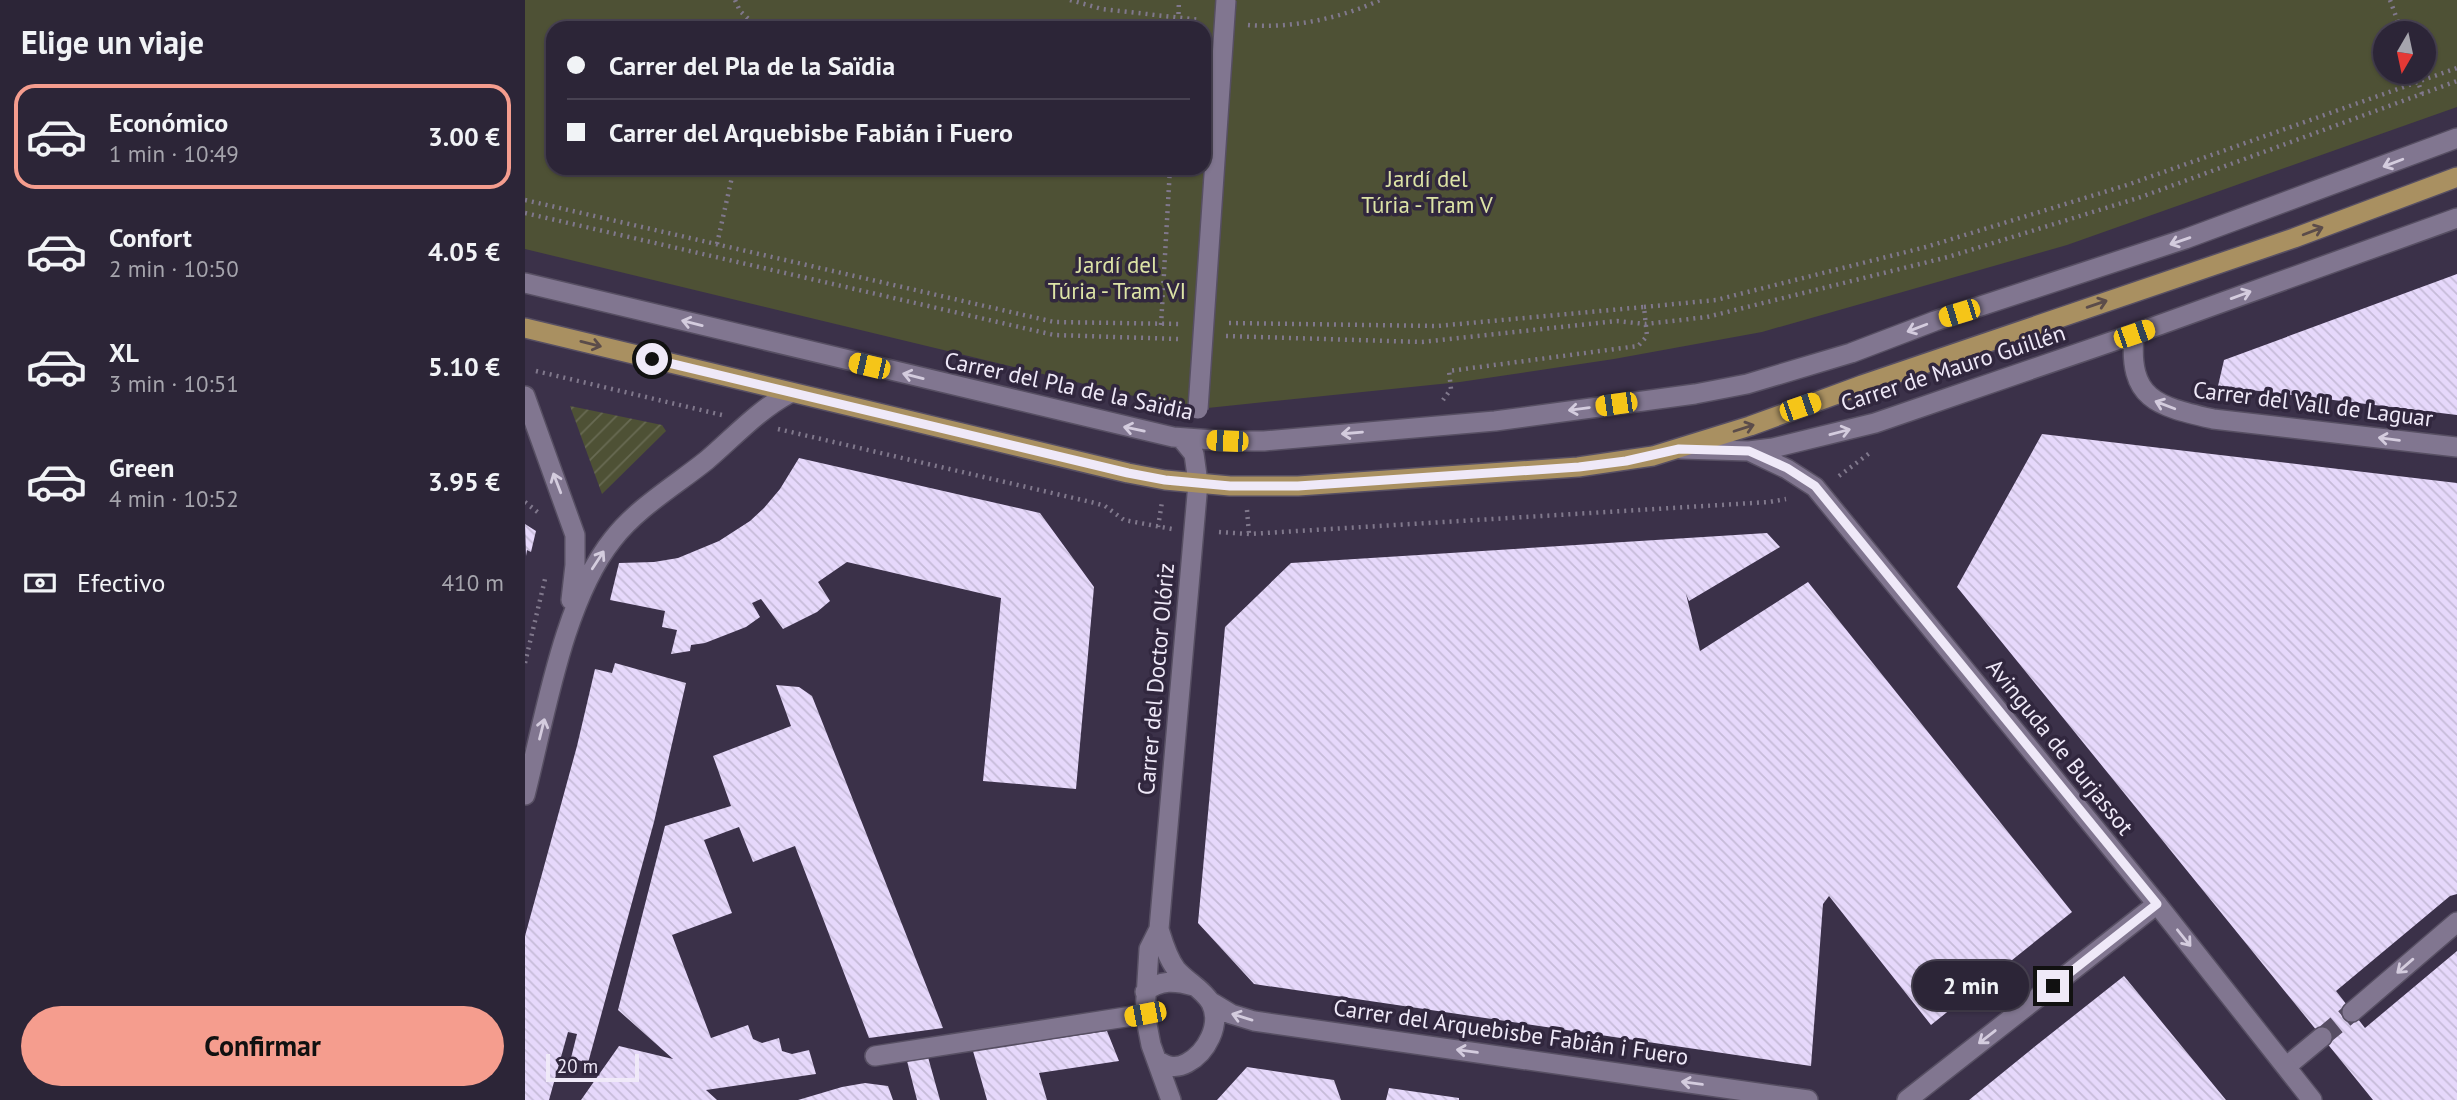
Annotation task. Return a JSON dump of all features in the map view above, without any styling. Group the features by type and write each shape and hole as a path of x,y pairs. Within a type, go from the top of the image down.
{"main road":[{"name":"Carrer de Mauro Guillén","path":"1679,449 2294,238 2457,177"},
{"path":"525,328 1128,473 1198,483 1298,486 1526,470 1626,461 1679,449"}],"street":[{"path":"1198,410 1226,0"},
{"name":"Carrer de Mauro Guillén","path":"1695,394 1748,384 1851,354 1935,321 2185,239 2457,138"},
{"name":"Carrer de Mauro Guillén","path":"1679,449 1749,451 1816,438 1875,422 2134,334 2457,218"},
{"name":"Carrer del Pla de la Saïdia","path":"525,283 1053,410 1181,438 1264,440 1495,421 1695,394"},
{"name":"Carrer del Vall de Laguar","path":"2134,334 2132,356 2138,381 2153,401 2180,411 2213,419 2457,447"},
{"path":"563,646 590,574 613,538 630,520 709,458 749,422 790,393"},
{"path":"525,396 575,535 575,565 563,646 525,795"},
{"name":"Carrer del Doctor Olóriz","path":"1171,1100 1151,1045 1145,1014 1145,992 1149,949 1159,929 1198,483 1194,454 1181,438"},
{"name":"Avinguda de Burjassot","path":"1749,451 1787,468 1815,486 2157,904 2312,1100"},
{"path":"1907,1100 2157,904"},
{"path":"2352,1012 2457,922"},
{"name":"Carrer del Doctor Olóriz","path":"1159,929 1176,969 1211,1002"},
{"path":"1145,992 1153,985 1163,982 1179,982 1193,986"},
{"path":"1157,1060 1165,1066 1180,1067 1195,1059 1208,1043 1213,1030 1211,1002"},
{"name":"Carrer del Arquebisbe Fabián i Fuero","path":"1211,1002 1231,1014 1254,1021 1728,1094 1808,1100"},
{"path":"875,1056 1145,1014"},
{"path":"2287,1066 2322,1037"}],"path":[{"path":"735,0 740,12 750,21"},
{"path":"1178,21 1179,0"},
{"path":"2391,0 2398,21"},
{"path":"2436,76 2457,68"},
{"path":"1219,336 1422,342 1617,321 1646,324 1707,317 1948,257 2141,197 2457,81"},
{"path":"1241,323 1437,326 1716,300 1926,247 2127,185 2416,84"},
{"path":"2419,84 2423,94"},
{"path":"717,244 732,175"},
{"path":"525,200 1054,323 1161,325 1170,175"},
{"path":"525,213 1054,335 1183,338"},
{"path":"1451,389 1449,371 1638,346 1647,336 1644,307"},
{"path":"548,374 702,411"},
{"path":"799,434 1095,503 1105,506 1124,520 1178,529"},
{"path":"1211,531 1249,534 1782,500"},
{"path":"525,502 547,520"},
{"path":"1158,527 1160,513"},
{"path":"1248,516 1249,534"},
{"path":"525,663 549,564"}],"green space":[{"name":"Jardí del Túria - Tram V","path":"525,0 2457,0 2457,107 2067,245 1762,332 1614,359 1460,382 1198,409 1171,405 525,249"},
{"path":"570,406 662,425 666,431 602,494"}],"building":[{"path":"2457,274 2457,415 2218,386 2224,360"},
{"path":"2042,434 2457,483 2457,894 2450,896 2336,991 2365,1028 2457,951 2457,1100 2373,1100 1957,587"},
{"path":"799,458 1040,513 1094,587 1076,789 983,781 1001,598 847,562 818,582 830,601 817,612 783,629 761,599 752,603 760,617 746,627 705,643 691,645 690,651 671,654 677,630 662,627 665,611 610,600 619,563 678,558 719,541 750,521 764,508 780,489"},
{"path":"525,524 536,531 531,552 527,550 526,556"},
{"path":"1767,533 1780,547 1689,601 1686,594 1700,651 1808,582 2072,912 1931,1025 1829,896 1823,904 1811,1066 1254,984 1198,923 1225,627 1291,563"},
{"path":"615,663 686,683 654,822 588,1063 571,1058 577,1034 568,1032 549,1100 525,1100 525,936 577,746 595,669 612,673"},
{"path":"776,685 799,687 812,696 943,1028 869,1038 795,846 753,862 739,827 704,840 732,913 672,935 711,1038 748,1025 753,1039 762,1043 779,1038 782,1051 792,1054 809,1050 816,1074 706,1090 717,1100 581,1100 619,1046 673,1059 618,1010 665,826 731,806 713,756 791,726"},
{"path":"2124,976 2226,1100 1969,1100 2038,1044"},
{"path":"1107,1031 1119,1061 1039,1073 1047,1100 987,1100 973,1051"},
{"path":"928,1057 940,1100 917,1100 907,1061"},
{"path":"1247,1067 1334,1080 1341,1100 1217,1100"},
{"path":"865,1083 888,1086 893,1100 798,1100 842,1087"},
{"path":"1389,1088 1459,1098 1459,1100 1386,1100"}],"tunnel":[{"path":"2322,1037 2352,1012"}],"route":[{"path":"652,359 1165,480 1246,486 1317,485 1579,467 1626,461 1679,449 1749,451 1787,468 1815,486 2157,904 2053,986"}],"park label":[{"name":"Jardí del Túria - Tram VI","path":"1117,278"}]}
